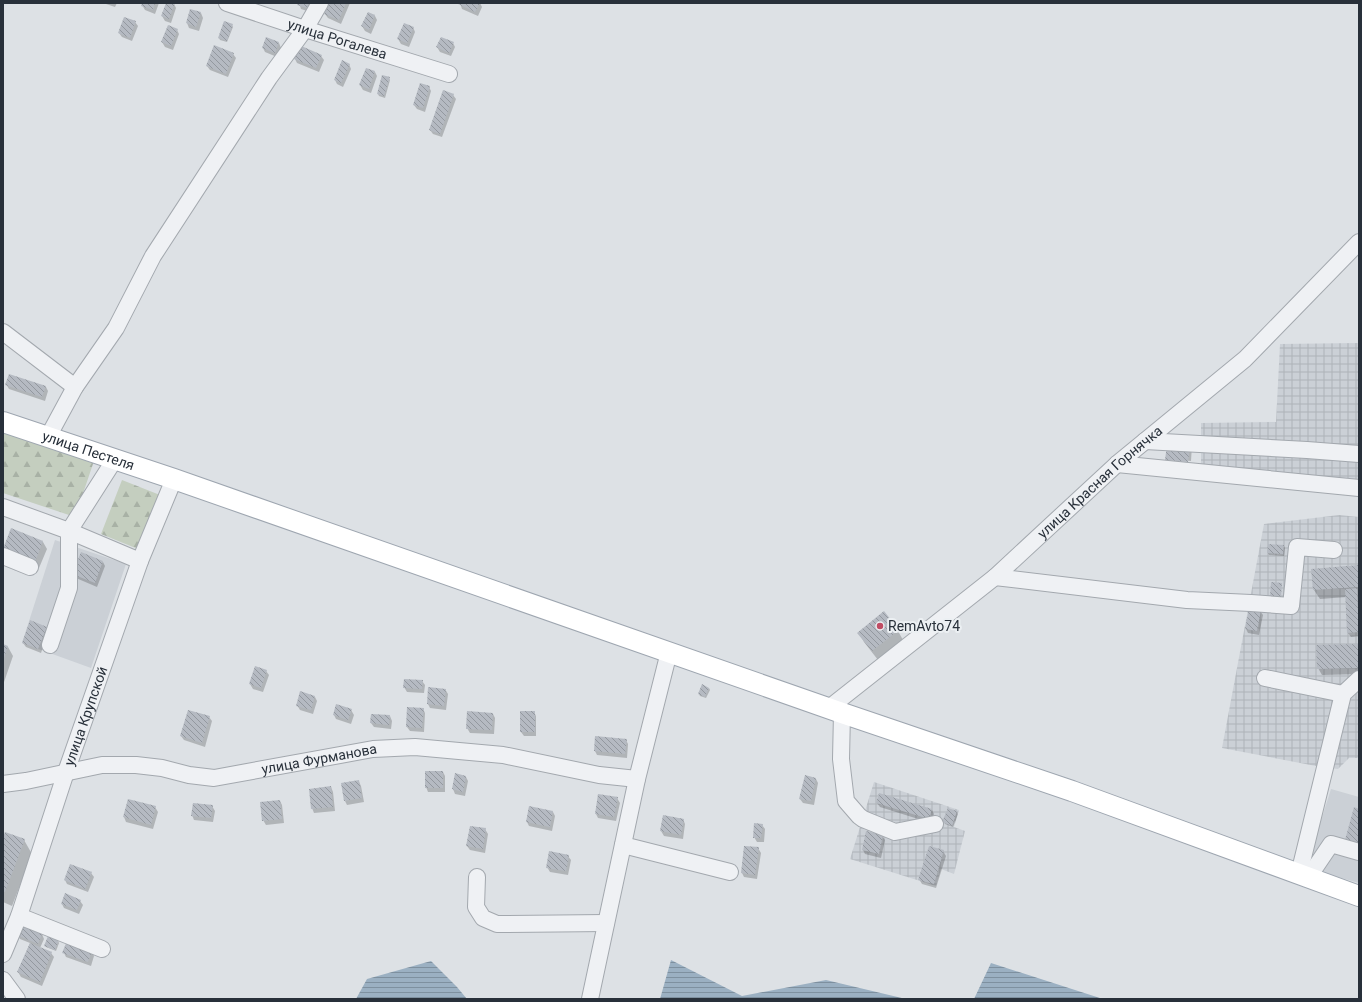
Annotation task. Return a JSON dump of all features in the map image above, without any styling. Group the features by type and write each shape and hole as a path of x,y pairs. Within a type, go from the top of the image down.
{"main road":[{"name":"улица Пестеля","path":"3,422 174,479 1072,791 1359,896"}],"street":[{"name":"улица Рогалева","path":"227,3 449,74"},
{"path":"48,437 76,387 116,328 157,250 269,78 305,29 320,3"},
{"name":"улица Красная Горнячка","path":"836,710 995,577 1117,464 1245,359 1359,242"},
{"path":"3,332 76,387"},
{"path":"1145,441 1359,454"},
{"path":"50,645 69,588 69,531 115,459"},
{"path":"1117,464 1359,488"},
{"name":"улица Крупской","path":"4,950 19,916 66,772 140,561 174,479"},
{"path":"3,507 69,531 140,561"},
{"path":"995,577 1187,600 1290,606 1297,548 1334,550"},
{"path":"3,556 30,567"},
{"path":"590,999 636,779 669,652"},
{"path":"1265,678 1344,694"},
{"path":"1303,876 1344,694 1359,679"},
{"path":"836,710 846,801 862,819 895,832 935,824"},
{"name":"улица Фурманова","path":"3,784 26,781 102,765 136,765 162,768 189,775 214,778 373,749 415,747 503,755 599,775 636,779"},
{"path":"1303,876 1331,844 1359,852"},
{"path":"622,845 730,872"},
{"path":"477,877 476,907 483,918 497,924 606,924"},
{"path":"19,916 102,949"},
{"path":"3,980 17,999"}],"shaded area":[{"path":"1359,340 1359,482 1201,465 1201,423 1276,422 1280,344 1358,343"},
{"path":"1339,515 1359,517 1359,758 1349,758 1338,769 1222,748 1264,524"},
{"path":"55,540 126,564 91,668 22,643"},
{"path":"874,782 959,810 954,827 965,831 954,874 941,869 936,886 850,859"},
{"path":"1331,789 1359,797 1359,883 1306,868"}],"green space":[{"path":"3,431 94,461 75,517 3,493"},
{"path":"122,480 160,495 138,549 101,534"}],"water":[{"path":"671,960 742,996 826,980 906,999 660,999"},
{"path":"431,961 467,999 356,999 367,979"},
{"path":"991,963 1103,999 974,999"}],"building":[{"path":"142,3 155,3 153,10 141,6"},
{"path":"166,3 175,3 169,19 161,16"},
{"path":"298,3 309,3 307,8 297,5"},
{"path":"329,3 346,3 339,20 324,14"},
{"path":"480,3 475,12 458,4"},
{"path":"190,9 201,12 196,27 186,23"},
{"path":"368,12 375,15 369,30 361,26"},
{"path":"124,17 136,21 130,38 118,33"},
{"path":"224,21 233,24 227,41 218,38"},
{"path":"404,23 414,27 407,43 397,39"},
{"path":"168,25 178,29 171,46 161,42"},
{"path":"266,37 279,42 275,53 262,48"},
{"path":"441,37 454,42 449,53 436,47"},
{"path":"214,45 234,53 226,74 206,66"},
{"path":"299,45 322,55 316,68 294,59"},
{"path":"342,60 350,64 341,83 334,80"},
{"path":"366,68 375,71 369,89 359,85"},
{"path":"382,75 390,77 384,96 377,94"},
{"path":"420,83 430,86 423,108 413,105"},
{"path":"443,90 454,94 440,134 429,130"},
{"path":"9,374 46,386 42,397 5,385"},
{"path":"1168,437 1191,440 1188,462 1165,460"},
{"path":"11,528 43,541 35,562 3,549"},
{"path":"1268,544 1284,545 1283,554 1267,553"},
{"path":"81,552 103,561 95,583 72,574"},
{"path":"1359,565 1359,587 1313,590 1311,569"},
{"path":"1271,582 1282,583 1281,597 1270,597"},
{"path":"1357,588 1359,632 1347,633 1345,589"},
{"path":"1249,608 1261,610 1257,631 1245,629"},
{"path":"884,611 899,630 872,651 857,633"},
{"path":"30,620 47,627 38,649 22,643"},
{"path":"3,644 8,646 3,661"},
{"path":"1359,644 1359,668 1317,669 1316,645"},
{"path":"255,666 267,670 261,688 249,684"},
{"path":"404,679 423,680 422,689 403,688"},
{"path":"702,684 709,688 705,697 698,694"},
{"path":"428,687 446,689 444,706 427,704"},
{"path":"300,691 315,696 311,710 296,706"},
{"path":"336,704 352,709 348,720 333,715"},
{"path":"407,707 424,708 422,728 406,727"},
{"path":"188,710 210,716 202,743 180,736"},
{"path":"467,711 493,713 492,730 466,729"},
{"path":"520,711 535,711 535,732 520,732"},
{"path":"371,714 390,715 389,725 370,723"},
{"path":"595,736 627,739 625,754 594,751"},
{"path":"425,771 443,771 443,788 425,788"},
{"path":"455,773 466,776 463,792 452,789"},
{"path":"805,775 816,778 811,801 799,799"},
{"path":"359,780 362,798 344,801 341,783"},
{"path":"331,786 333,807 311,809 309,789"},
{"path":"879,793 932,809 929,819 876,803"},
{"path":"598,794 618,797 614,817 595,814"},
{"path":"128,799 156,806 151,825 123,817"},
{"path":"280,800 282,819 262,821 260,802"},
{"path":"193,803 213,805 211,818 191,816"},
{"path":"529,806 553,811 550,827 526,822"},
{"path":"1354,807 1359,809 1359,844 1345,840"},
{"path":"948,808 957,811 952,826 942,822"},
{"path":"663,815 684,819 681,835 660,831"},
{"path":"754,823 763,824 761,838 753,838"},
{"path":"470,826 486,828 483,849 466,846"},
{"path":"866,831 883,835 879,854 862,850"},
{"path":"5,832 25,839 5,892 3,892 3,837"},
{"path":"744,846 759,847 755,875 741,873"},
{"path":"929,846 944,850 934,884 918,880"},
{"path":"549,851 569,855 566,871 546,868"},
{"path":"70,864 92,872 85,889 64,880"},
{"path":"65,893 81,900 77,910 61,904"},
{"path":"21,925 42,934 38,944 17,935"},
{"path":"48,936 59,940 55,950 44,946"},
{"path":"67,941 92,951 88,962 62,953"},
{"path":"30,943 52,952 40,982 17,972"}],"place":[{"name":"RemAvto74","path":"880,626"}]}
